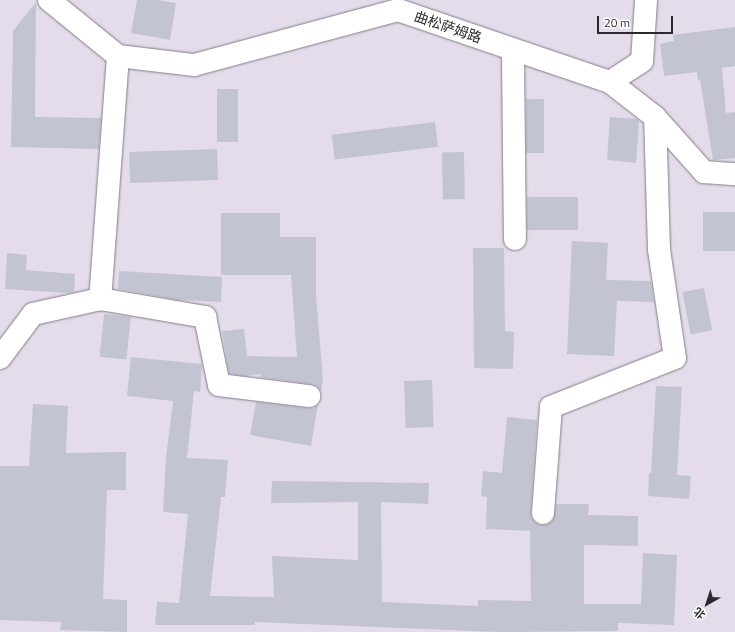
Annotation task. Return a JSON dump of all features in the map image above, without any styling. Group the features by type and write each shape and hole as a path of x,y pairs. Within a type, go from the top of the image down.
{"street":[{"path":"50,0 118,56 100,299"},
{"path":"610,82 642,61 646,0"},
{"name":"曲松萨姆路","path":"118,56 194,65 398,10 610,82 655,117 704,172 735,174"},
{"path":"513,56 515,239"},
{"path":"543,513 552,407 675,358 659,249 655,117"},
{"path":"0,358 33,314 100,299 205,317 219,385 309,396"}],"building":[{"path":"137,0 157,0 176,3 170,40 131,33"},
{"path":"36,2 35,117 101,118 99,149 11,147 13,31"},
{"path":"735,27 735,66 722,68 726,113 735,112 735,158 713,160 700,80 698,80 697,72 664,76 660,44 674,41 673,35"},
{"path":"217,89 238,89 238,142 217,142"},
{"path":"526,99 544,99 544,153 526,153"},
{"path":"610,117 637,119 639,121 636,163 607,160"},
{"path":"435,122 438,147 335,159 332,135"},
{"path":"217,149 218,180 130,183 129,152"},
{"path":"442,152 464,152 465,199 443,199"},
{"path":"527,197 578,197 578,230 527,230"},
{"path":"703,212 735,212 735,251 703,251"},
{"path":"221,213 280,213 280,237 316,237 316,295 323,380 321,391 317,386 311,384 260,377 261,374 244,376 229,374 222,331 244,329 247,356 297,357 291,275 221,275"},
{"path":"572,241 608,243 606,280 651,281 654,302 617,301 614,356 567,354"},
{"path":"473,248 504,248 505,331 514,332 513,369 474,368"},
{"path":"7,253 27,255 26,270 75,274 74,292 68,293 5,289"},
{"path":"119,271 222,277 221,302 178,300 118,289"},
{"path":"704,288 712,330 691,334 682,292"},
{"path":"104,314 131,317 126,360 100,357"},
{"path":"131,357 202,364 200,392 194,391 187,458 228,460 225,497 221,497 210,596 274,597 272,556 358,560 358,502 271,503 272,481 429,483 428,504 381,502 382,602 478,606 478,600 531,601 530,531 486,529 487,497 481,496 483,471 502,473 507,417 537,420 531,512 532,518 536,523 542,525 548,524 553,520 556,504 589,504 588,515 638,516 638,546 584,545 584,604 641,604 643,553 677,555 674,625 618,623 618,631 498,632 255,622 255,625 155,625 157,602 179,603 188,514 163,512 166,457 173,401 127,396"},
{"path":"432,380 434,427 406,428 404,381"},
{"path":"656,386 682,387 677,475 691,476 689,499 648,496 649,473 651,473"},
{"path":"256,402 307,408 314,408 318,404 311,446 250,435"},
{"path":"33,404 68,406 66,453 126,452 126,490 107,490 103,599 127,600 127,632 60,630 61,622 0,620 0,466 29,466"}]}
